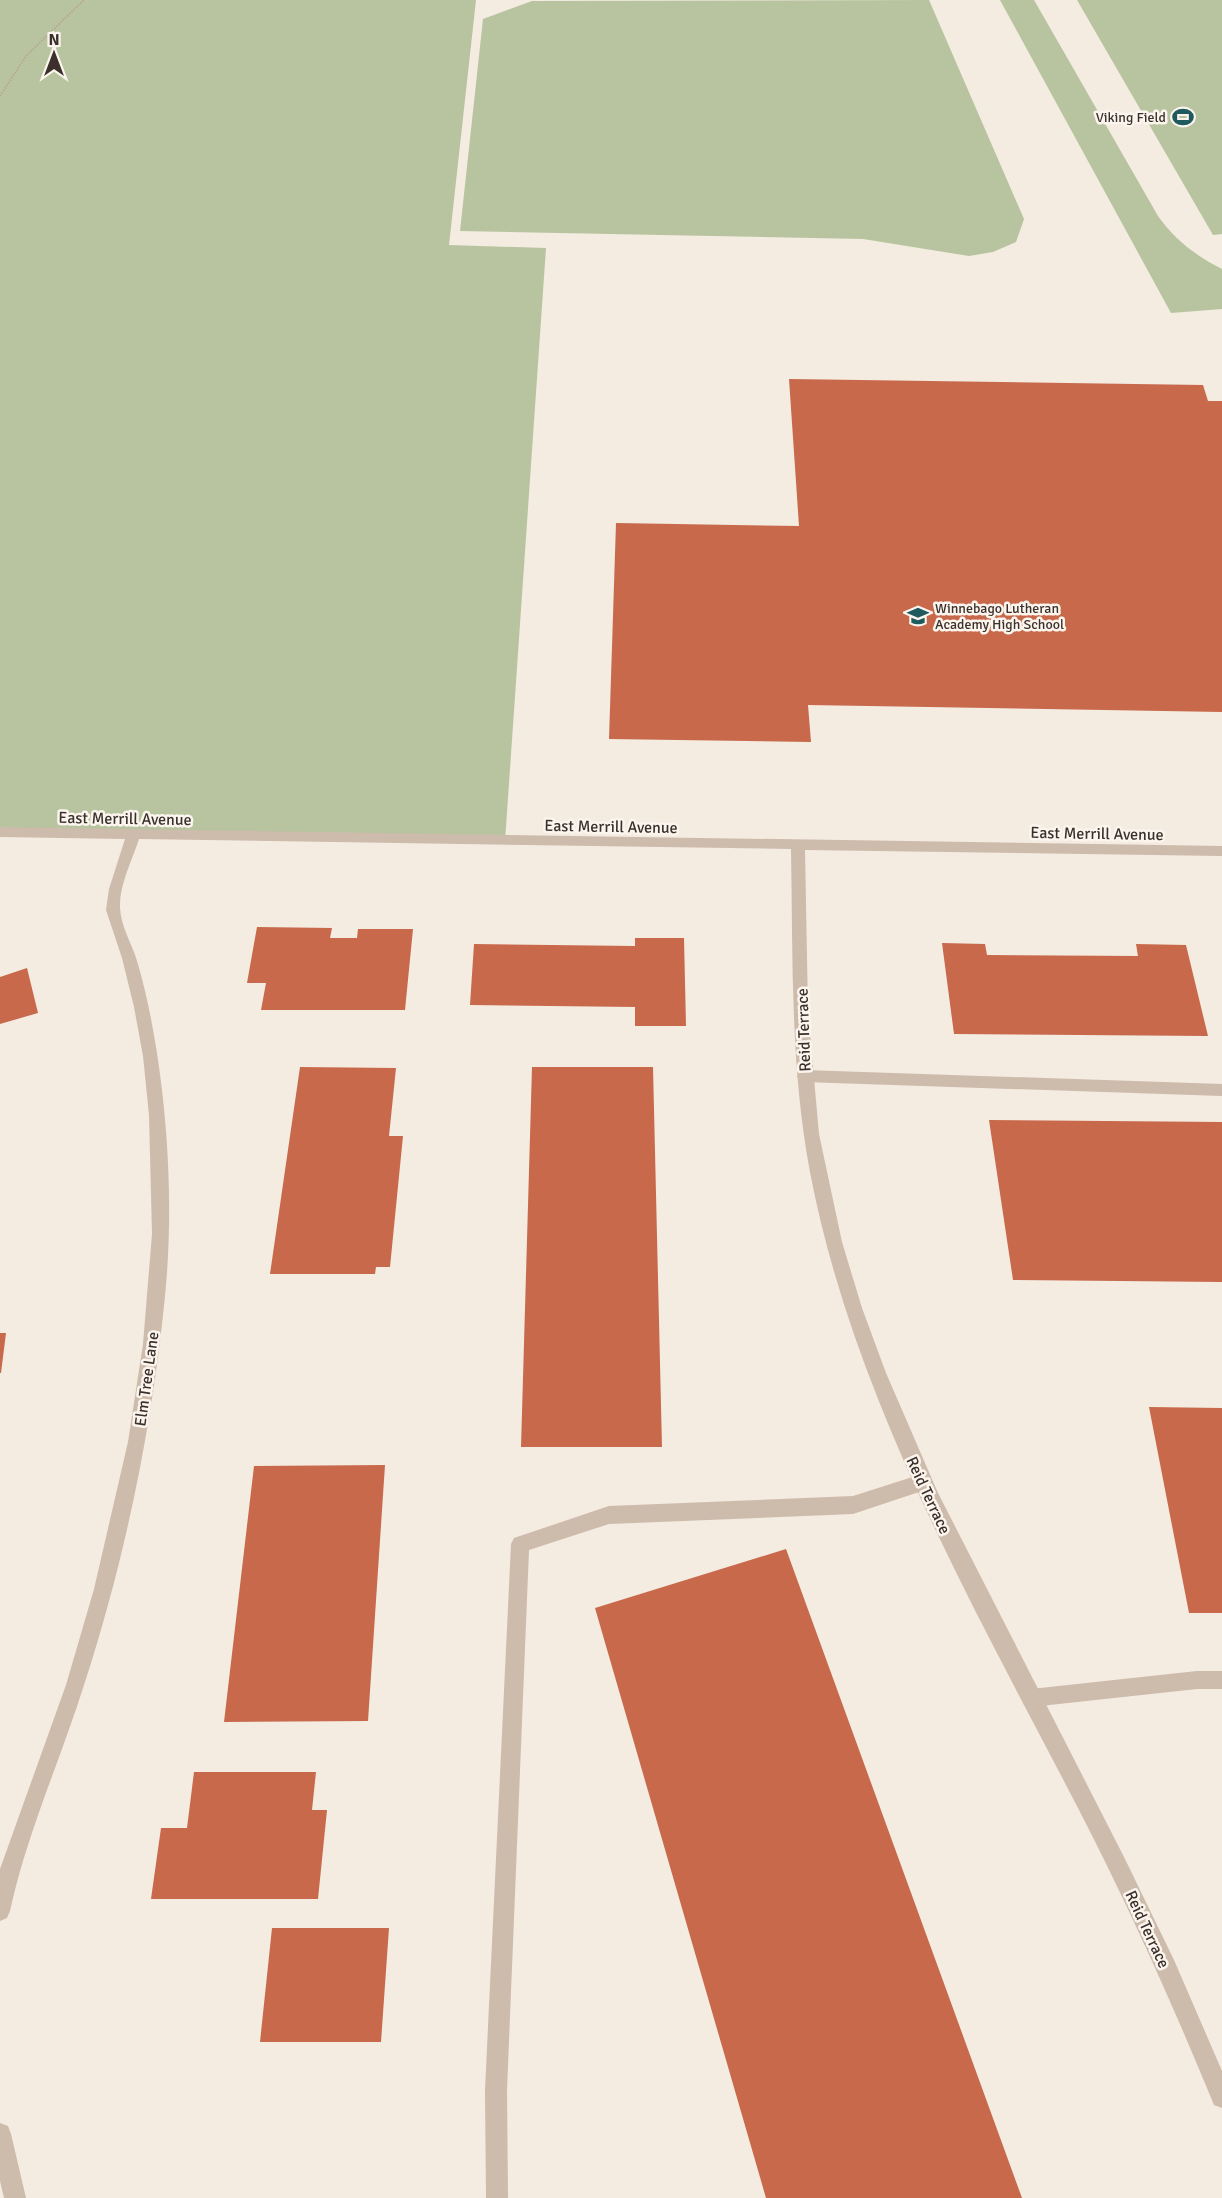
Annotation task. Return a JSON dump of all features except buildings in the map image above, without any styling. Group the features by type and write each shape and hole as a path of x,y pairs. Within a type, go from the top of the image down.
{"street":[{"name":"East Merrill Avenue","path":"0,832 133,836 1222,851"},
{"name":"Elm Tree Lane","path":"0,1911 23,1823 41,1773 53,1751 95,1622 119,1531 149,1366 160,1232 158,1132 149,1052 141,1008 112,906 133,836"},
{"name":"Reid Terrace","path":"798,846 804,1076 818,1175 839,1261 882,1389 922,1483 1146,1924 1222,2097"},
{"path":"804,1076 1222,1090"},
{"path":"497,2198 496,2090 520,1544 609,1515 853,1505 922,1483"},
{"path":"1031,1698 1197,1680 1222,1680"},
{"path":"0,2134 15,2198"}],"path":[{"path":"0,96 6,82 32,49 84,0"}],"green space":[{"path":"0,0 476,0 449,245 546,248 505,841 0,830"},
{"path":"929,0 1024,219 1016,242 993,252 969,256 863,239 460,231 483,19 532,1"},
{"path":"1000,0 1034,0 1158,216 1186,246 1222,269 1222,309 1171,313"},
{"name":"Viking Field","path":"1077,0 1222,0 1222,234 1213,235"}],"place":[{"name":"Viking Field","path":"1183,117"},
{"name":"Winnebago Lutheran Academy High School","path":"918,616"}]}
